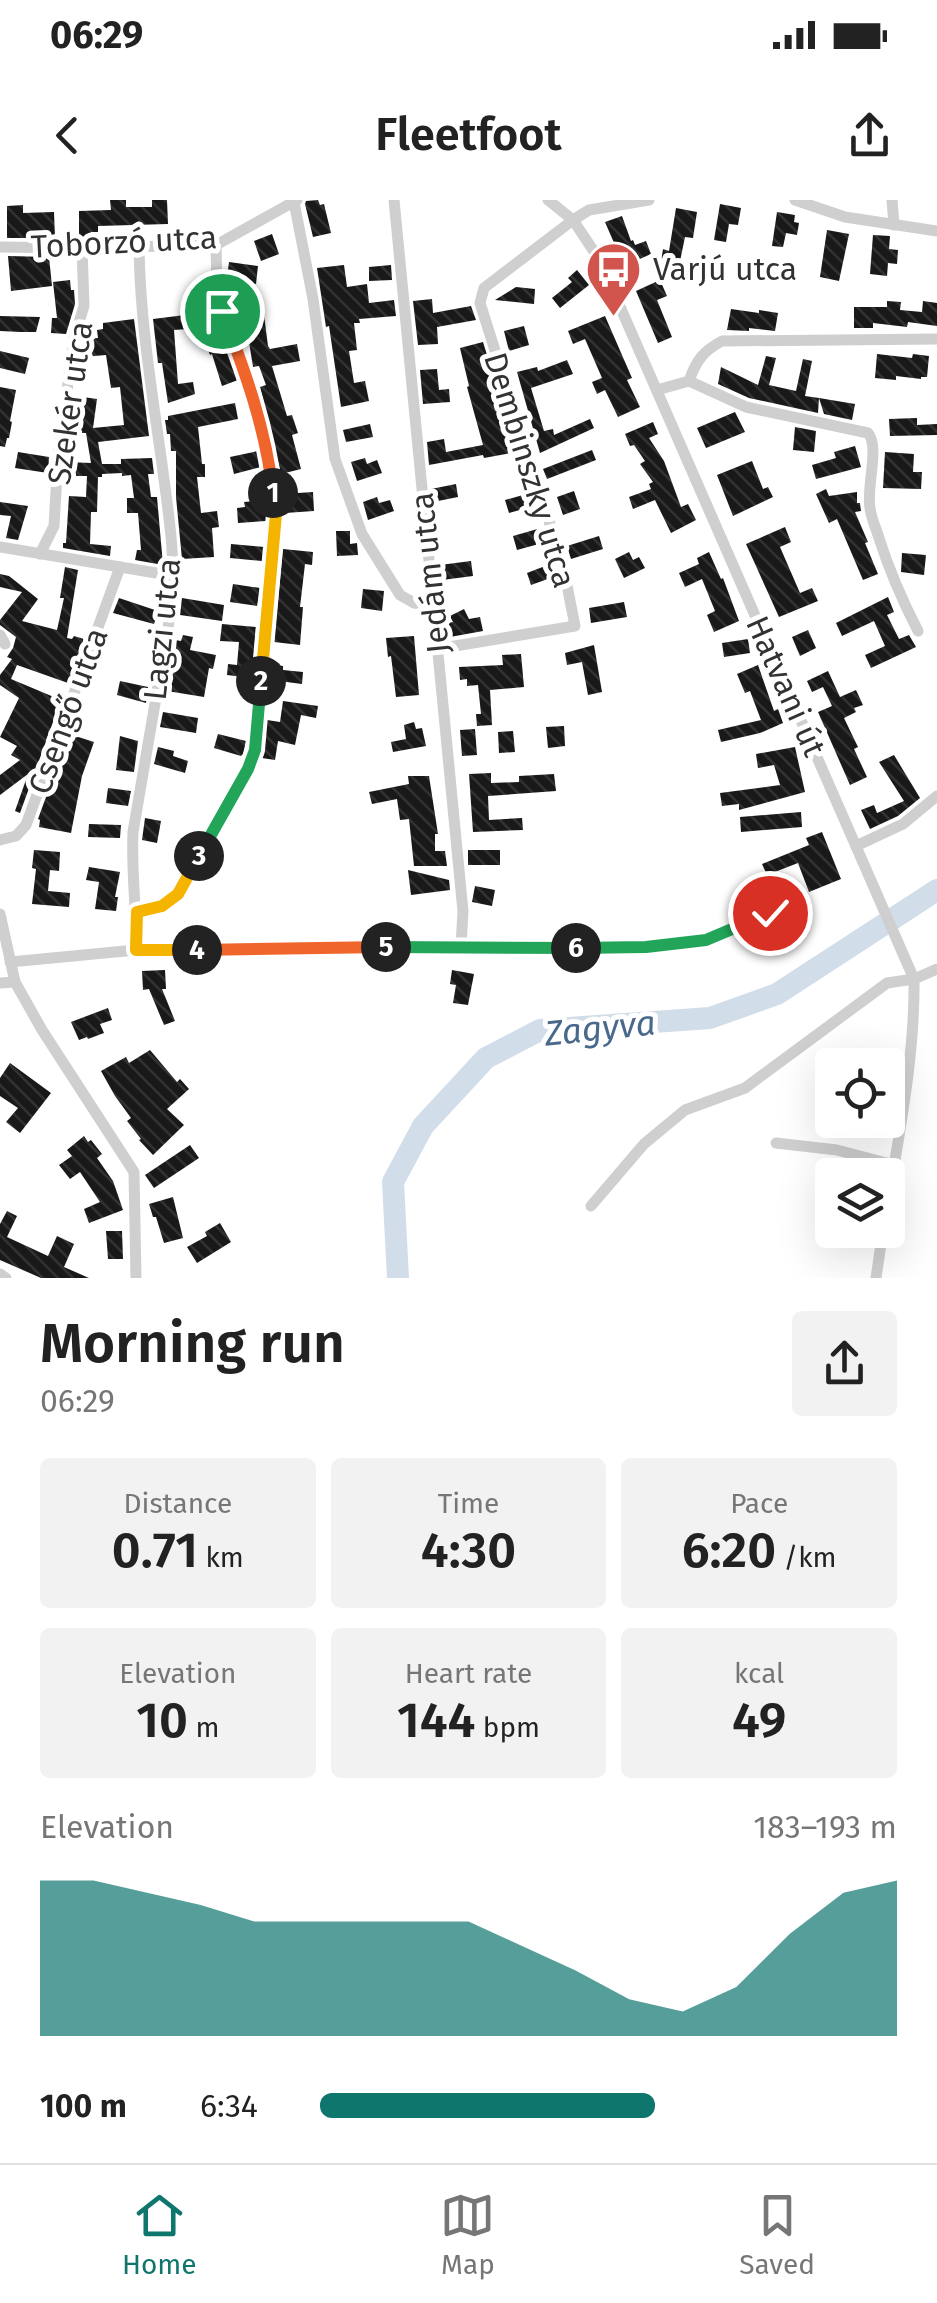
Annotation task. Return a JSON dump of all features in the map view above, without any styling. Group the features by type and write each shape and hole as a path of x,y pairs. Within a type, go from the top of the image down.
{"street":[{"name":"Jedám utca","path":"394,200 463,911 461,946"},
{"name":"Hatvani út","path":"548,200 573,220 602,269 914,978 912,1040 895,1158"},
{"path":"573,220 589,210 649,200"},
{"path":"795,200 845,217 937,231"},
{"path":"892,200 894,225"},
{"path":"296,201 335,459 362,534 400,595 414,603 432,605"},
{"name":"Toborzó utca","path":"0,247 216,245 296,201"},
{"name":"Dembinszky utca","path":"438,649 574,626 564,565 480,303 484,288 573,220"},
{"path":"137,912 162,906 178,894 255,750 276,514 270,460 250,383 217,291 216,245"},
{"name":"Lagzi utca","path":"136,950 133,832 174,576 172,534 140,297 139,247"},
{"name":"Szekér utca","path":"40,554 54,526 58,458 74,339 84,306 82,248"},
{"path":"689,381 696,361 722,341 937,339"},
{"path":"657,390 689,381 746,406 868,433 874,449 868,482 870,509 894,585 918,631"},
{"path":"0,547 174,576"},
{"name":"Csengő utca","path":"0,840 16,836 26,825 120,567"},
{"path":"856,846 902,824 937,796"},
{"path":"10,962 136,950 646,947 706,940 770,913"},
{"path":"0,914 15,982 134,1172 136,1278"},
{"path":"591,1206 644,1144 685,1110 745,1088 887,983 937,969"},
{"path":"0,983 15,982"},
{"path":"776,1143 867,1158"},
{"path":"876,1278 880,1248"},
{"path":"0,1274 6,1278"}],"building":[{"path":"110,200 126,200 126,207 152,207 152,200 167,200 168,224 98,226 98,232 91,232 91,238 79,239 79,211 111,210"},
{"path":"318,200 320,205 324,204 331,233 313,237 305,204"},
{"path":"720,204 741,208 738,225 729,224 726,242 714,240"},
{"path":"23,205 23,213 54,212 55,238 7,238 7,206"},
{"path":"676,208 697,212 693,238 685,237 679,266 661,262 663,249 669,251"},
{"path":"777,212 795,215 794,222 799,223 797,235 786,233 783,247 772,246"},
{"path":"622,216 631,241 635,245 646,241 651,254 624,266 605,222"},
{"path":"827,230 849,234 839,281 820,277"},
{"path":"272,234 279,254 261,261 254,241"},
{"path":"873,235 890,236 889,249 898,250 897,264 888,263 887,276 870,274"},
{"path":"8,256 49,257 52,286 11,291"},
{"path":"229,262 258,266 256,284 247,283 246,302 229,300"},
{"path":"344,265 347,287 367,284 369,303 394,300 396,316 359,319 360,323 354,323 357,350 349,351 354,383 365,381 369,401 341,407 317,268"},
{"path":"391,265 392,280 369,281 369,267"},
{"path":"577,270 589,285 560,308 552,298 572,282 568,278"},
{"path":"70,280 75,304 66,334 51,333 52,318 57,318 53,282"},
{"path":"660,280 667,296 657,300 672,337 658,343 636,291"},
{"path":"516,287 535,289 534,304 495,300"},
{"path":"432,299 433,313 471,306 476,320 437,327 438,344 418,345 413,301"},
{"path":"887,301 901,302 900,310 922,312 923,301 937,303 937,326 908,322 907,327 873,323 873,328 854,328 854,307 887,307"},
{"path":"211,306 238,380 222,386 200,328 174,330 178,384 193,382 195,394 168,403 153,319 193,314 192,311"},
{"path":"731,309 778,313 775,331 727,330"},
{"path":"264,315 270,349 297,344 300,361 272,366 287,416 292,415 298,433 292,435 301,469 281,474 260,387 266,385 259,366 253,367 245,317"},
{"path":"0,316 40,317 36,332 21,332 0,331"},
{"path":"605,316 640,407 618,417 605,390 597,394 592,382 602,378 585,339 573,344 568,331"},
{"path":"134,319 149,436 98,442 102,464 152,458 154,474 148,474 151,497 157,497 163,565 135,560 137,550 141,550 138,513 127,513 127,498 134,498 131,475 122,473 98,477 97,512 91,512 90,544 111,546 110,556 63,548 69,496 86,497 87,476 66,476 67,462 91,463 86,433 71,433 76,396 97,399 93,428 124,425 120,387 111,388 106,355 83,357 84,339 98,338 97,330 103,329 103,323"},
{"path":"524,326 529,345 509,351 504,331"},
{"path":"483,342 517,452 429,465 427,442 444,439 446,452 483,445 460,348"},
{"path":"0,351 29,358 25,374 0,368"},
{"path":"877,354 929,356 927,377 875,378"},
{"path":"766,356 776,358 769,385 796,391 803,359 812,361 805,396 819,398 818,413 749,398 718,384 721,367 758,385"},
{"path":"567,360 573,374 531,388 544,431 553,429 554,435 590,419 594,428 540,453 517,372 537,367 538,371"},
{"path":"437,369 439,390 449,389 450,402 423,404 420,370"},
{"path":"0,387 16,390 5,447 0,446"},
{"path":"819,398 855,404 852,420 824,414"},
{"path":"235,403 238,419 198,427 205,464 205,477 197,477 201,513 217,511 219,527 212,528 214,557 182,559 176,451 171,451 165,420 168,416"},
{"path":"735,412 745,432 706,448 697,428"},
{"path":"917,418 917,425 937,424 937,435 890,436 889,419"},
{"path":"653,422 658,434 649,438 664,461 681,507 688,504 696,520 671,533 655,500 633,509 629,497 651,489 649,484 653,482 640,464 645,461 634,445 630,446 625,434"},
{"path":"370,424 373,437 346,442 343,430"},
{"path":"795,427 816,431 814,452 793,450"},
{"path":"855,446 861,467 816,479 812,465 836,458 834,452"},
{"path":"592,450 596,460 547,479 543,469"},
{"path":"258,451 261,467 234,474 230,457"},
{"path":"18,452 49,457 48,473 15,468"},
{"path":"885,452 914,454 913,472 922,472 921,489 883,488"},
{"path":"365,458 367,464 377,460 382,473 357,481 351,462"},
{"path":"752,461 763,489 768,487 773,497 733,516 717,475"},
{"path":"456,484 458,497 433,502 431,489"},
{"path":"826,489 829,496 857,492 861,511 855,512 878,574 863,580 837,519 829,523 816,494"},
{"path":"574,491 580,509 563,515 557,497"},
{"path":"313,492 314,511 285,513 283,494"},
{"path":"530,493 534,506 509,513 505,500"},
{"path":"377,497 379,503 390,500 394,511 368,520 363,502"},
{"path":"256,501 256,506 266,506 266,521 238,523 237,508 245,507 244,502"},
{"path":"0,502 28,506 18,540 6,538 11,516 0,515"},
{"path":"785,527 791,542 780,547 800,593 812,588 818,601 779,617 746,544"},
{"path":"541,528 546,542 517,550 513,536"},
{"path":"336,531 350,531 350,544 357,543 358,555 337,556"},
{"path":"599,536 603,549 571,559 567,546"},
{"path":"231,544 264,547 262,561 230,558"},
{"path":"283,549 313,552 312,565 305,564 300,645 274,642"},
{"path":"629,552 633,560 639,557 645,568 624,578 615,559"},
{"path":"709,552 739,621 714,632 707,615 715,611 702,579 685,587 679,573 699,564 697,558"},
{"path":"902,553 926,555 924,575 901,572"},
{"path":"471,561 473,576 442,580 440,565"},
{"path":"553,563 556,576 531,585 527,573"},
{"path":"65,567 78,570 67,638 84,639 68,683 17,665 11,679 61,700 20,813 15,811 28,774 0,795 0,775 20,760 11,755 17,746 0,737 19,698 0,685 0,675 12,659 7,657 16,637 0,625 0,620 22,592 0,587 0,574 9,576 38,599 22,621 57,630"},
{"path":"233,584 260,588 257,606 230,602"},
{"path":"363,589 384,591 382,611 361,608"},
{"path":"888,597 894,612 887,615 899,639 909,635 916,647 871,668 865,655 885,646 874,621 842,636 836,623"},
{"path":"119,598 158,611 154,624 113,613"},
{"path":"182,598 224,605 222,621 180,615"},
{"path":"624,602 627,617 591,623 589,608"},
{"path":"464,609 469,619 480,617 483,631 450,637 450,616"},
{"path":"222,624 256,627 252,678 227,675 228,664 237,665 239,642 220,641"},
{"path":"808,630 816,648 800,656 792,637"},
{"path":"183,635 193,637 190,650 216,655 213,669 209,668 204,697 167,691 175,640 181,641"},
{"path":"414,636 419,695 396,697 386,638"},
{"path":"748,639 750,653 724,657 722,643"},
{"path":"594,645 602,692 588,695 582,662 567,665 565,653"},
{"path":"521,654 524,687 490,690 492,725 477,726 476,714 481,714 478,685 467,686 467,679 460,680 459,667 503,665 502,655"},
{"path":"272,665 303,672 302,684 271,680"},
{"path":"758,665 774,711 778,709 783,723 721,742 718,730 761,720 750,691 745,693 737,674"},
{"path":"828,671 840,697 856,690 863,705 844,718 867,777 850,785 818,712 832,706 823,687 812,692 807,681"},
{"path":"120,681 148,687 146,703 117,695"},
{"path":"283,701 318,706 316,718 301,715 295,745 278,741 275,760 262,758 267,720 280,722"},
{"path":"163,712 198,718 196,733 160,727"},
{"path":"414,722 416,729 422,728 426,746 393,752 391,742 406,739 404,725"},
{"path":"564,726 565,746 548,748 546,727"},
{"path":"475,729 477,755 462,756 460,730"},
{"path":"513,731 515,752 499,753 498,732"},
{"path":"69,734 94,742 82,776 71,833 39,827 38,819"},
{"path":"218,734 246,741 243,754 214,748"},
{"path":"120,736 138,741 134,772 116,770"},
{"path":"158,747 174,751 173,756 188,761 185,773 154,764"},
{"path":"795,747 805,792 739,810 739,804 722,806 720,793 780,785 774,765 758,768 756,754"},
{"path":"894,755 920,798 898,816 870,829 861,810 874,805 877,813 904,801 879,762"},
{"path":"491,773 491,783 554,774 556,791 488,796 489,820 522,818 523,830 473,832 469,774"},
{"path":"408,776 429,776 438,834 435,851 445,851 447,866 414,866 409,819 400,820 397,799 372,804 369,792 409,784"},
{"path":"108,788 131,791 128,806 106,803"},
{"path":"801,812 802,827 741,832 740,817"},
{"path":"145,818 161,821 157,843 142,840"},
{"path":"89,824 121,825 120,838 88,837"},
{"path":"822,832 841,879 809,892 798,863 767,875 762,864 809,845 806,838"},
{"path":"34,850 60,852 59,871 50,870 48,891 70,893 69,907 32,904"},
{"path":"468,850 500,850 500,865 468,865"},
{"path":"89,867 120,872 116,911 95,909 99,882 86,880"},
{"path":"408,870 449,880 450,890 411,895"},
{"path":"475,886 495,890 492,906 472,902"},
{"path":"165,970 166,989 162,989 175,1021 164,1025 149,989 143,990 142,971"},
{"path":"452,970 474,974 468,1005 453,1003 456,985 450,984"},
{"path":"108,1008 112,1020 100,1024 104,1033 79,1040 71,1022"},
{"path":"150,1050 177,1082 180,1079 189,1089 167,1109 184,1125 153,1155 127,1121 131,1118 101,1071 126,1057 129,1063"},
{"path":"10,1063 51,1093 20,1133 6,1122 18,1108 0,1096 0,1078"},
{"path":"84,1136 102,1154 97,1158 113,1181 123,1210 89,1223 84,1209 100,1202 80,1172 70,1179 59,1165 72,1156 67,1150"},
{"path":"190,1145 199,1158 154,1188 145,1175"},
{"path":"173,1197 183,1238 164,1243 149,1204"},
{"path":"7,1211 17,1216 7,1237 48,1256 57,1236 74,1244 64,1267 89,1278 41,1278 0,1260 0,1224"},
{"path":"220,1223 231,1242 197,1263 187,1247"},
{"path":"106,1231 122,1231 123,1259 108,1259"}],"waterway":[{"name":"Zagyva","path":"398,1278 393,1182 423,1126 486,1058 540,1030 710,1018 777,994 937,890"}],"place":[{"name":"Varjú utca","path":"614,318"}],"route":[{"path":"222,311 250,383 270,460 276,514 255,750 178,894 162,906 137,912 136,950 646,947 706,940 770,913"}]}
